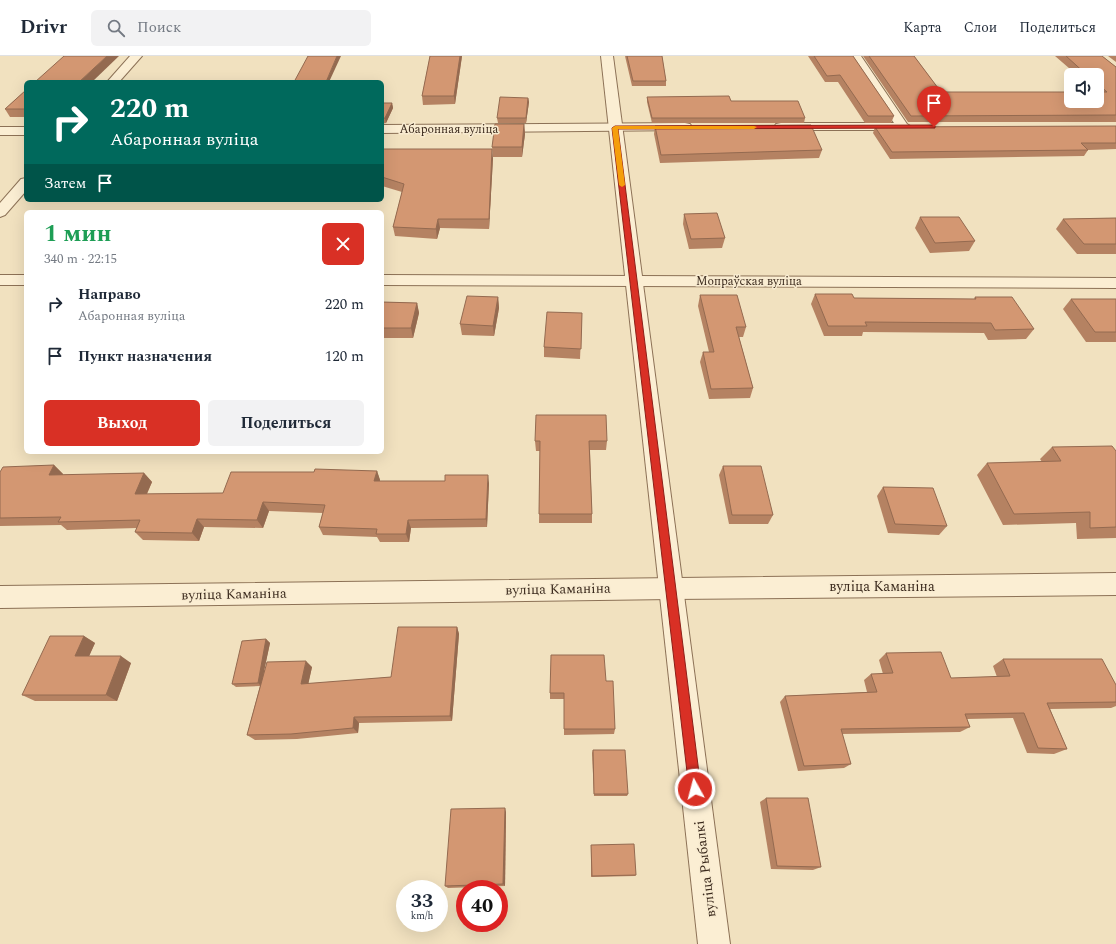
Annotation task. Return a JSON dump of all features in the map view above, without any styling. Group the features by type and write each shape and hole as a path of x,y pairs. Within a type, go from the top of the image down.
{"street":[{"path":"115,80 136,56"},
{"name":"вуліца Рыбалкі","path":"607,56 714,944"},
{"path":"855,56 903,127"},
{"name":"Абаронная вуліца","path":"384,129 700,127"},
{"path":"771,127 919,127"},
{"path":"0,131 24,131"},
{"path":"0,212 24,184"},
{"path":"0,280 24,280"},
{"name":"Мопраўская вуліца","path":"384,280 1116,283"},
{"name":"вуліца Каманіна","path":"0,597 1116,584"}],"building":[{"path":"64,56 107,56 81,80 37,80"},
{"path":"308,56 337,56 327,80 295,80"},
{"path":"430,56 460,56 454,96 422,96"},
{"path":"627,56 662,56 666,81 633,81"},
{"path":"814,56 853,56 894,116 868,116 840,75 827,76"},
{"path":"869,56 914,56 941,92 1064,92 1064,108 1104,108 1104,92 1107,92 1104,89 1104,68 1079,68 1066,56 1102,56 1116,67 1116,115 911,116"},
{"path":"24,92 24,109 5,109"},
{"path":"729,96 731,101 798,101 805,118 652,118 647,97"},
{"path":"500,97 528,98 526,118 497,118"},
{"path":"384,103 392,103 385,118"},
{"path":"495,124 524,124 522,147 492,147"},
{"path":"811,125 822,150 661,155 655,126"},
{"path":"1116,126 1116,143 1081,143 1088,150 892,152 875,127"},
{"path":"384,149 492,149 489,219 438,219 436,229 393,227 404,184 384,178"},
{"path":"717,213 725,238 691,239 684,214"},
{"path":"920,217 959,217 975,241 935,243"},
{"path":"1116,218 1116,244 1084,244 1063,219"},
{"path":"815,294 852,294 854,298 976,299 975,297 1012,297 1034,329 995,330 991,323 865,322 867,326 828,326"},
{"path":"700,295 737,295 746,327 736,327 753,388 711,389 703,352 714,352"},
{"path":"467,296 498,297 493,326 460,324"},
{"path":"1071,299 1116,299 1116,332 1095,332"},
{"path":"384,302 417,303 411,328 384,328"},
{"path":"547,312 582,313 581,349 544,347"},
{"path":"536,415 606,415 607,441 589,441 592,514 539,514 540,441 535,441"},
{"path":"1112,446 1116,451 1116,527 1090,528 1090,512 1014,514 987,463 1061,461 1052,447"},
{"path":"54,465 49,475 144,473 135,494 223,493 231,472 314,472 315,469 377,471 374,481 445,481 445,475 488,475 486,519 408,520 406,534 376,534 377,529 319,527 325,505 263,502 257,520 197,519 192,533 135,532 140,520 58,522 61,517 0,518 0,472 3,467"},
{"path":"723,466 761,466 773,515 732,515"},
{"path":"883,487 933,488 947,526 895,524"},
{"path":"398,627 457,627 450,716 354,717 353,728 291,734 247,735 267,662 306,661 301,684 391,677"},
{"path":"50,636 84,636 75,656 121,656 106,695 22,695"},
{"path":"266,639 258,683 232,684 242,641"},
{"path":"941,652 951,678 1010,676 1003,659 1102,659 1116,685 1116,702 1047,703 1067,749 1038,748 1024,713 965,714 970,727 841,729 851,764 804,766 785,696 877,692 871,674 893,673 886,653"},
{"path":"551,655 604,655 606,681 613,681 615,729 564,729 564,693 550,693"},
{"path":"593,750 625,750 628,794 594,794"},
{"path":"766,798 808,798 821,867 777,866"},
{"path":"505,808 503,880 456,880 456,886 448,886 448,880 445,880 451,809"},
{"path":"634,844 636,875 592,876 591,845"}],"slow traffic":[{"path":"622,185 615,128 754,127"}],"route":[{"path":"695,789 615,128 934,127"}]}
